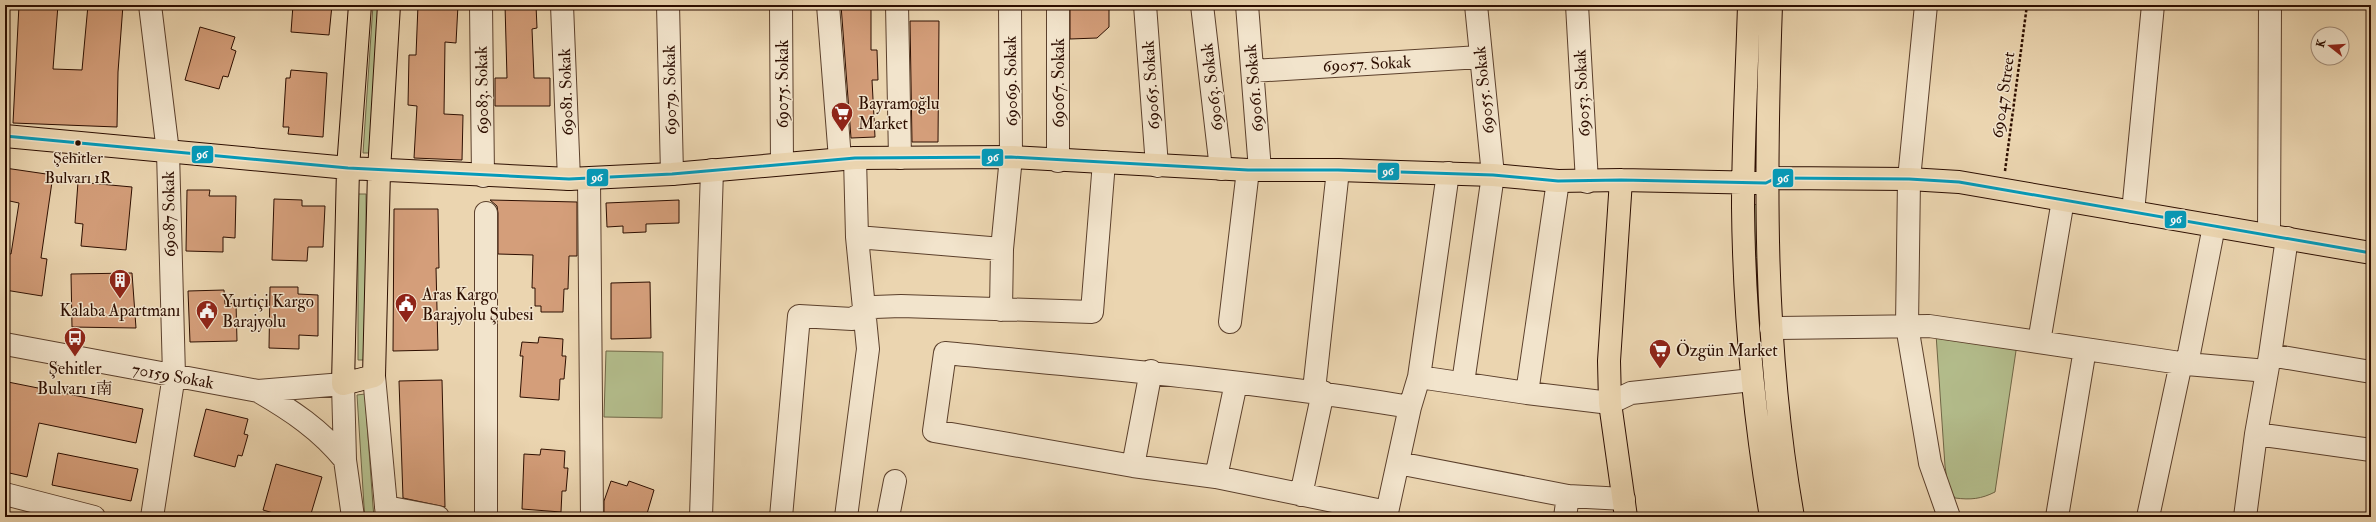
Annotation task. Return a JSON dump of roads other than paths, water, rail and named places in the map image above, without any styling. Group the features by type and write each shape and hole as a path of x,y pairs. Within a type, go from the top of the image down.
{"main road":[{"path":"360,5 348,168 343,384 374,376 378,171 389,5"},
{"path":"1749,5 1744,183 1745,266 1752,380 1762,462 1771,517"},
{"path":"1771,5 1766,183 1771,328 1783,461 1793,517"},
{"path":"5,136 378,171 579,179 672,174 848,158 1011,157 1058,161 1104,162 1221,169 1448,173 1587,182 1621,180 1766,183 1776,178 1909,178 1959,182 2371,253"},
{"path":"1621,180 1609,361 1610,403 1625,508"}],"street":[{"name":"69087 Sokak","path":"150,5 168,152 174,375 152,517"},
{"name":"69083. Sokak","path":"481,5 483,176"},
{"name":"69081. Sokak","path":"562,5 579,179 592,517"},
{"name":"69079. Sokak","path":"668,5 672,174"},
{"name":"69075. Sokak","path":"781,5 782,164"},
{"path":"828,5 848,158 868,349 846,517"},
{"path":"897,5 900,158"},
{"name":"69069. Sokak","path":"1001,310 1002,249 1011,157 1010,5"},
{"name":"69067. Sokak","path":"1058,5 1058,161"},
{"name":"69065. Sokak","path":"1145,5 1157,166"},
{"name":"69063. Sokak","path":"1202,5 1221,169"},
{"name":"69061. Sokak","path":"1230,322 1254,170 1253,71 1247,5"},
{"name":"69055. Sokak","path":"1463,383 1493,175 1476,5"},
{"name":"69053. Sokak","path":"1577,5 1587,182"},
{"path":"1926,5 1909,178 1907,326 1930,463 1949,517"},
{"path":"2133,212 2153,5"},
{"path":"2245,517 2256,434 2268,363 2278,237 2270,5"},
{"name":"69057. Sokak","path":"1253,71 1480,57"},
{"path":"781,517 799,316 852,319 874,307 901,306 1092,312 1104,162"},
{"path":"702,517 712,170"},
{"path":"1301,495 1319,391 1338,170"},
{"path":"1410,407 1319,391 1236,383 1151,371 945,353 934,431 1133,466 1216,477 1386,515 1410,407 1419,377 1448,173"},
{"path":"1527,393 1558,181"},
{"path":"2039,342 2063,200"},
{"path":"486,212 486,517"},
{"path":"2148,517 2214,226"},
{"path":"857,237 1002,249"},
{"path":"1771,328 1929,326 2184,363 2268,363 2371,372"},
{"name":"70159 Sokak","path":"5,344 105,364 258,391 343,384"},
{"path":"2057,517 2085,349"},
{"path":"1133,466 1151,371"},
{"path":"374,376 386,512 438,517"},
{"path":"1419,377 1527,393 1610,403 1631,393 1752,380"},
{"path":"1216,477 1236,383"},
{"path":"343,384 345,460 353,517"},
{"path":"258,391 298,414 335,447 345,460"},
{"path":"2256,434 2371,450"},
{"path":"1398,463 1625,508"},
{"path":"888,517 895,481"},
{"path":"5,494 94,517"},
{"path":"1565,517 1568,496"}],"place":[{"name":"Bayramoğlu Market","path":"842,132"},
{"name":"Şehitler Bulvarı 1R","path":"78,143"},
{"name":"Kalaba Apartmanı","path":"120,300"},
{"name":"Aras Kargo Barajyolu Şubesi","path":"406,324"},
{"name":"Yurtiçi Kargo Barajyolu","path":"207,330"},
{"name":"Şehitler Bulvarı 1南","path":"75,358"},
{"name":"Özgün Market","path":"1660,370"}]}
